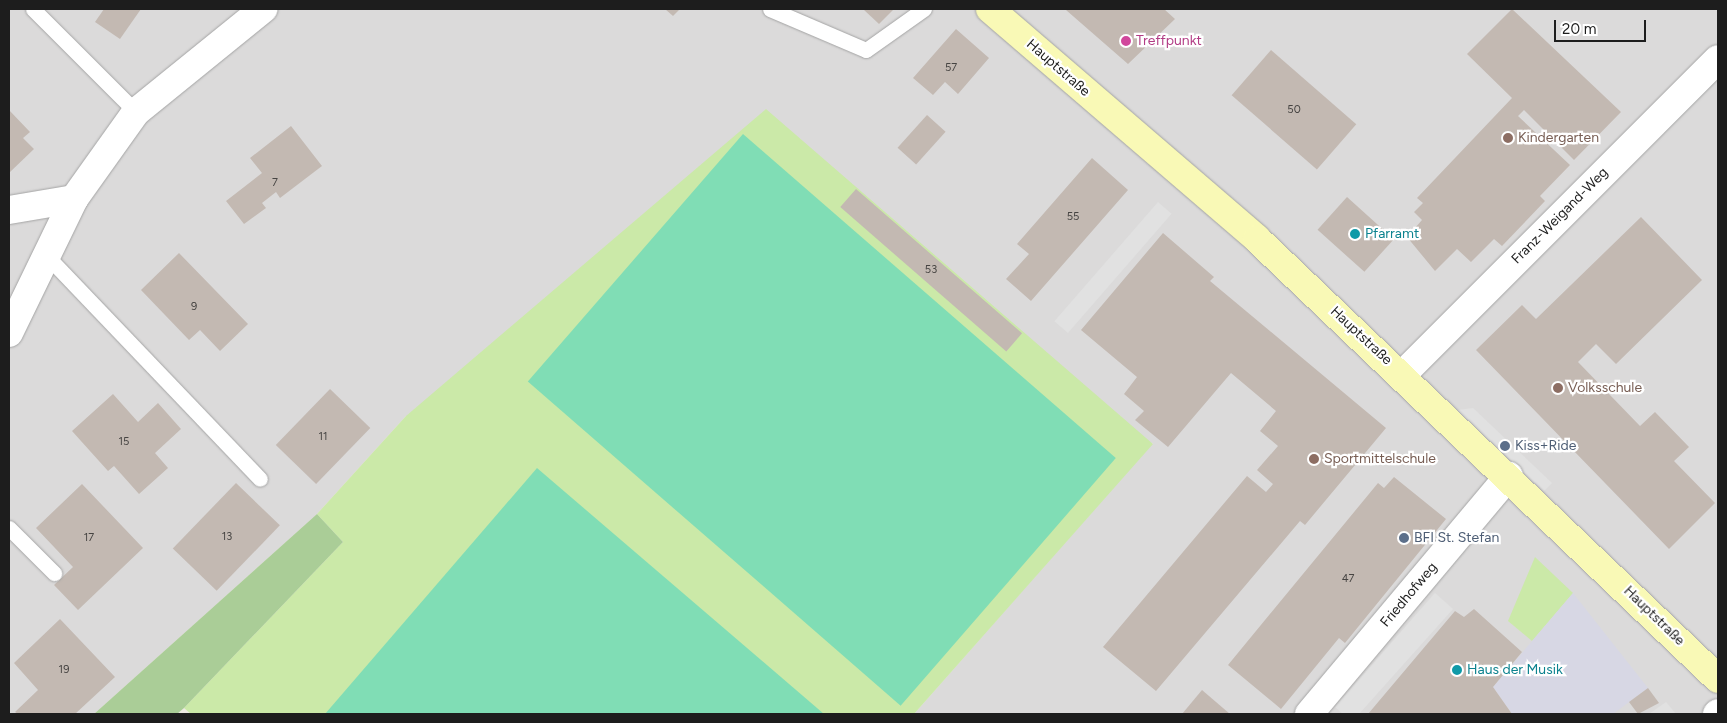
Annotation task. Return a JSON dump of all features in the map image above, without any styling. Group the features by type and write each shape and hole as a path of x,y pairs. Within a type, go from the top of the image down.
{"main road":[{"name":"Hauptstraße","path":"990,9 1257,239 1403,374 1718,679"}],"street":[{"path":"9,333 74,199 136,112 263,9"},
{"name":"Franz-Weigand-Weg","path":"1403,374 1718,59"},
{"path":"9,210 74,199"},
{"name":"Friedhofweg","path":"1309,714 1509,476"}],"lane":[{"path":"33,9 136,112"},
{"path":"770,9 866,50 924,9"},
{"path":"47,256 260,479"},
{"path":"9,528 54,573"}],"shaded area":[{"path":"9,9 1718,9 1718,714 914,714 1153,443 406,416 317,514 94,714 9,714"},
{"path":"1158,202 1172,214 1068,333 1054,321"},
{"name":"Kiss+Ride","path":"1473,408 1552,483 1544,491 1457,410"},
{"path":"1435,593 1453,609 1359,714 1343,714 1335,707"},
{"path":"1573,593 1648,688 1613,714 1512,714 1493,687"},
{"path":"1666,702 1676,714 1649,714"}],"green space":[{"path":"766,109 1153,444 914,714 191,714 184,708 343,542 317,514 406,416"},
{"path":"743,134 1116,458 901,706 528,382"},
{"path":"537,468 824,714 325,714"},
{"path":"317,514 343,542 184,708 177,714 94,714"},
{"path":"1535,557 1573,593 1532,641 1508,621"}],"building":[{"path":"104,9 141,9 120,39 95,22"},
{"path":"665,9 680,9 673,16"},
{"path":"863,9 894,9 879,24"},
{"path":"1059,9 1164,9 1175,19 1128,64 1066,10"},
{"name":"Kindergarten","path":"1512,9 1621,112 1574,160 1524,110 1518,116 1570,165 1540,196 1545,201 1502,246 1494,239 1471,262 1457,249 1435,271 1407,237 1422,220 1414,212 1423,203 1417,198 1512,98 1467,54"},
{"path":"956,29 989,58 958,94 945,82 933,95 913,78"},
{"path":"1271,50 1356,124 1317,169 1232,95"},
{"path":"9,110 30,132 23,138 34,149 9,173"},
{"path":"927,115 946,132 916,164 898,148"},
{"path":"291,126 322,166 280,198 276,192 262,203 266,208 244,224 226,201 262,173 250,158"},
{"path":"1092,158 1128,190 1031,301 1006,279 1029,254 1017,244"},
{"path":"856,189 1022,333 1006,351 840,207"},
{"name":"Pfarramt","path":"1347,197 1394,239 1364,272 1318,230"},
{"name":"Volksschule","path":"1641,217 1702,280 1616,364 1596,344 1578,362 1640,426 1655,412 1689,447 1674,461 1715,503 1669,549 1476,350 1522,305 1536,319"},
{"name":"Sportmittelschule","path":"1163,233 1214,277 1210,281 1386,428 1305,525 1300,521 1156,691 1103,647 1247,476 1266,492 1273,484 1257,470 1278,446 1260,431 1276,411 1231,373 1168,447 1135,420 1144,411 1124,394 1137,377 1081,330"},
{"path":"179,253 248,324 220,351 200,330 189,340 141,290"},
{"path":"330,389 370,428 316,484 276,445"},
{"path":"113,394 138,422 158,403 181,429 155,453 168,468 139,494 114,466 108,471 72,431"},
{"path":"1394,477 1446,519 1345,643 1339,638 1281,709 1228,665 1378,483 1384,488"},
{"path":"236,483 280,525 217,591 173,548"},
{"path":"82,484 143,548 78,610 54,585 73,567 36,528"},
{"name":"Haus der Musik","path":"1474,609 1522,652 1493,687 1512,714 1368,714 1455,611 1464,617"},
{"path":"60,619 115,677 75,714 18,714 15,712 38,690 14,663"},
{"path":"1648,688 1659,703 1638,714 1629,702"},
{"path":"1202,690 1230,714 1182,714"}],"place":[{"name":"Treffpunkt","path":"1126,41"},
{"name":"Kindergarten","path":"1508,138"},
{"name":"Pfarramt","path":"1355,234"},
{"name":"Volksschule","path":"1558,388"},
{"name":"Kiss+Ride","path":"1505,446"},
{"name":"Sportmittelschule","path":"1314,459"},
{"name":"BFI St. Stefan","path":"1404,538"},
{"name":"Haus der Musik","path":"1457,670"}]}
